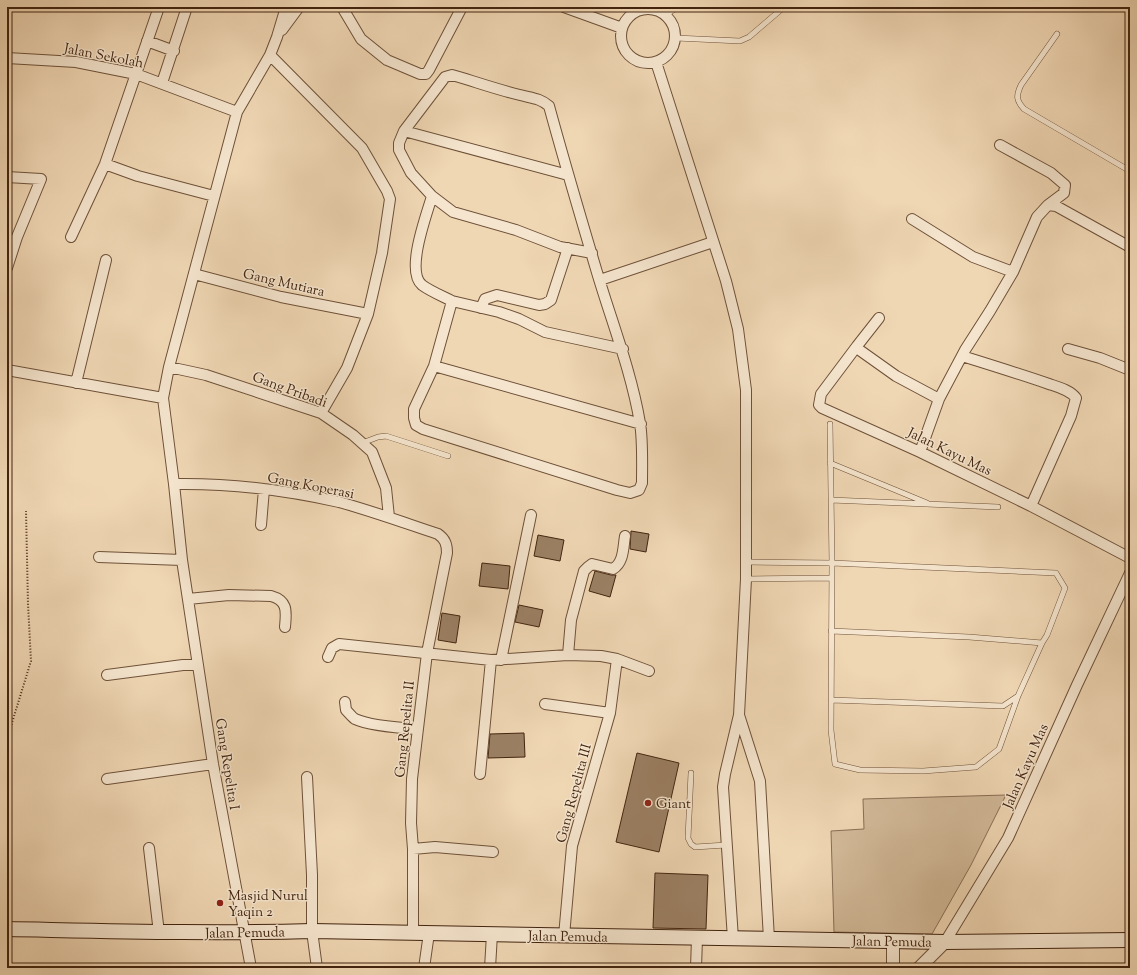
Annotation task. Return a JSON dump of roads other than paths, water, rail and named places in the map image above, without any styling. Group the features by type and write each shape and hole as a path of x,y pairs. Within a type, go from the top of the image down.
{"main road":[{"name":"Jalan Pemuda","path":"7,929 159,933 312,931 893,942 1130,940"}],"street":[{"path":"72,238 105,164 159,7"},
{"path":"162,83 174,51 187,7"},
{"path":"277,37 286,7"},
{"path":"277,37 299,7"},
{"path":"342,7 361,39 387,60 420,74 426,74 429,70 462,7"},
{"path":"564,7 622,28"},
{"path":"641,10 654,10 665,15 674,26 676,38 671,51 662,60 643,63 637,61 626,53 621,41 622,28 628,17 641,10"},
{"name":"Gang Repelita I","path":"251,968 213,764 182,560 163,398 169,367 237,112 270,55 277,37"},
{"path":"147,41 174,51"},
{"path":"270,55 362,148 387,191 390,199 382,253 368,314 347,368 321,413"},
{"name":"Jalan Sekolah","path":"7,58 76,62 136,74 237,112"},
{"path":"656,62 726,281 738,330 746,390 746,579 739,715 725,774 724,787 726,845 733,939"},
{"path":"452,301 434,366 414,409 416,425 422,429 617,490 630,492 639,490 642,483 641,424 623,349 568,175 549,106 538,99 521,96 452,75 445,77 404,131 399,143 399,150 411,173 432,196 453,212 516,230 560,247 592,253"},
{"path":"404,131 568,175"},
{"path":"920,452 939,399 962,356 1013,272 1037,217 1048,205 1064,193 1065,185 1051,173 1000,144"},
{"path":"105,164 138,176 214,196"},
{"path":"7,177 40,178 41,180 12,236 7,268"},
{"path":"432,196 420,235 416,264 416,274 421,284 452,301 518,318 545,332 623,349"},
{"path":"1048,205 1056,206 1130,247"},
{"path":"912,219 973,257 1013,272"},
{"path":"600,280 713,242"},
{"path":"481,308 485,299 497,295 539,305 545,304 550,300 568,248"},
{"path":"76,383 106,260"},
{"name":"Gang Mutiara","path":"194,274 281,297 368,314"},
{"path":"879,318 857,346 860,352 896,376 939,399"},
{"name":"Jalan Kayu Mas","path":"857,346 821,394 820,405 822,408 920,452 1031,506 1130,558"},
{"path":"1068,349 1100,358 1130,370"},
{"path":"962,356 1024,375 1073,394 1076,398 1071,416 1031,506"},
{"path":"434,366 641,424"},
{"name":"Gang Pribadi","path":"169,367 206,375 321,413 353,435 372,452 386,488 389,517"},
{"path":"7,370 163,398"},
{"name":"Gang Koperasi","path":"174,484 228,485 264,489 339,502 438,534"},
{"path":"261,525 264,489"},
{"path":"480,774 496,660 531,515"},
{"name":"Gang Repelita II","path":"413,933 413,849 411,823 412,779 427,653 447,553 447,545 444,538 438,534"},
{"path":"568,655 571,620 584,571 592,564 613,569 618,565 622,558 625,536"},
{"path":"99,557 182,560"},
{"name":"Jalan Kayu Mas","path":"945,942 1008,838 1077,684 1130,573"},
{"path":"188,599 229,595 271,596 281,601 286,610 285,628"},
{"path":"328,657 332,648 339,644 496,660 568,655 601,656 617,659 649,671"},
{"name":"Gang Repelita III","path":"564,936 572,846 610,713 617,659"},
{"path":"107,674 183,665 198,665"},
{"path":"345,702 346,710 354,718 397,728 417,729"},
{"path":"545,704 610,713"},
{"path":"739,715 760,781 769,939"},
{"path":"107,779 213,764"},
{"path":"306,777 312,876 312,931 317,968"},
{"path":"413,849 435,847 493,852"},
{"path":"149,848 159,933"},
{"path":"424,968 429,933"},
{"path":"490,968 492,934"},
{"path":"696,968 697,938"},
{"path":"893,942 893,968"},
{"path":"919,968 945,942"}],"lane":[{"path":"665,15 678,7"},
{"path":"676,38 740,41 750,37 784,7"},
{"path":"1057,34 1021,85 1018,92 1018,102 1024,109 1130,171"},
{"path":"746,562 832,563 1056,573 1065,588 1047,635 1042,642 1018,696 999,749 976,767 923,771 860,770 835,764 831,730 832,563 830,424"},
{"path":"362,443 386,436 448,456"},
{"path":"830,463 932,504"},
{"path":"831,500 998,507"},
{"path":"746,579 832,578"},
{"path":"831,631 1042,642"},
{"path":"831,700 1003,706 1018,696"},
{"path":"691,773 688,838 691,844 695,847 726,845"}],"place":[{"name":"Giant","path":"648,803"},
{"name":"Masjid Nurul Yaqin 2","path":"220,903"}]}
